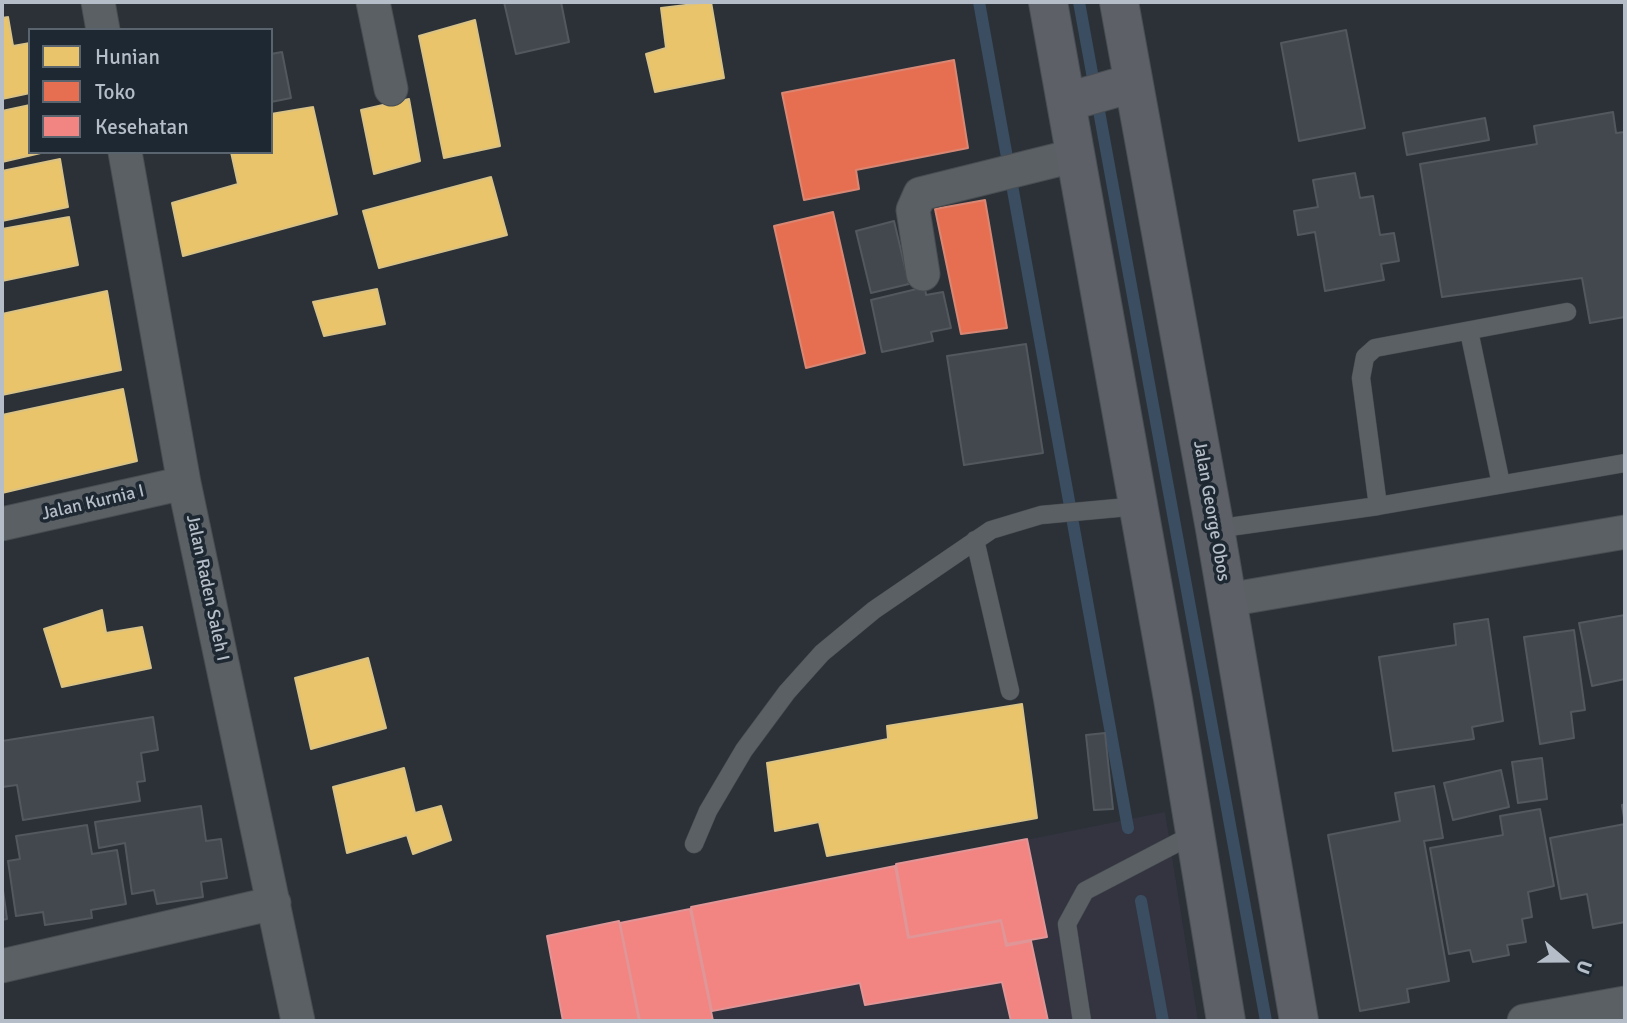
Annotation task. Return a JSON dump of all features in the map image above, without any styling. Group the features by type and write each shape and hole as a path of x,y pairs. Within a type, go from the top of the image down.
{"main road":[{"path":"1048,2 1139,506 1226,1021"},
{"name":"Jalan George Obos","path":"1119,2 1215,529 1299,1021"},
{"path":"1068,102 1133,83"}],"street":[{"path":"98,2 103,28"},
{"path":"373,2 391,89"},
{"name":"Jalan Raden Saleh I","path":"125,154 184,483 298,1021"},
{"path":"923,274 913,210 920,194 1077,155"},
{"name":"Jalan Kurnia I","path":"2,524 184,483"},
{"path":"1227,600 1625,532"},
{"path":"2,966 274,904"},
{"path":"1524,1021 1625,1003"}],"lane":[{"path":"1378,506 1361,378 1365,357 1375,348 1567,312"},
{"path":"1469,331 1501,484"},
{"path":"1215,529 1378,506 1625,463"},
{"path":"694,844 708,811 744,750 787,692 822,653 874,610 991,530 1041,515 1139,506"},
{"path":"975,540 1010,691"},
{"path":"1082,1021 1067,924 1085,891 1196,833"}],"shaded area":[{"path":"1165,812 1198,1021 564,1021 547,936"}],"building: Hunian":[{"path":"711,2 724,78 655,92 646,54 666,48 661,8"},
{"path":"8,17 13,46 28,43 28,93 2,99 2,18"},
{"path":"475,20 500,146 444,158 419,36"},
{"path":"409,99 420,161 374,174 361,110"},
{"path":"28,105 28,154 36,154 2,162 2,111"},
{"path":"313,107 337,214 183,256 172,203 238,184 231,154 273,154 273,114"},
{"path":"60,159 68,207 2,221 2,171"},
{"path":"491,177 507,235 379,268 363,211"},
{"path":"69,217 78,265 2,281 2,229"},
{"path":"377,289 385,324 324,336 313,302"},
{"path":"107,291 121,370 2,395 2,314"},
{"path":"123,389 137,461 2,493 2,415"},
{"path":"102,610 106,633 142,627 151,668 62,687 44,629"},
{"path":"368,658 386,728 311,749 295,678"},
{"path":"1022,704 1037,818 827,856 819,822 775,831 767,763 888,739 887,726"},
{"path":"404,768 415,813 441,806 451,840 413,854 407,835 347,853 333,787"}],"building: Toko":[{"path":"954,60 968,148 856,170 859,189 804,200 782,93"},
{"path":"985,200 1007,328 961,334 935,209"},
{"path":"833,212 865,353 806,368 774,226"}],"building: Kesehatan":[{"path":"1027,839 1047,937 1007,944 1001,920 909,937 896,864"},
{"path":"895,866 908,938 1001,921 1006,946 1031,941 1048,1021 1011,1021 1002,982 865,1005 860,983 712,1011 691,907"},
{"path":"690,909 713,1021 640,1021 620,923"},
{"path":"619,921 639,1021 563,1021 547,936"}],"building: Lainnya":[{"path":"504,2 561,2 569,42 516,54"},
{"path":"1346,30 1365,128 1299,141 1281,43"},
{"path":"282,52 291,98 273,102 273,54"},
{"path":"1613,112 1616,133 1625,132 1625,317 1590,323 1582,278 1442,297 1420,164 1537,144 1534,126"},
{"path":"1485,118 1489,140 1407,155 1403,133"},
{"path":"1355,173 1360,198 1373,196 1380,235 1394,233 1399,261 1381,264 1384,280 1325,291 1315,232 1298,235 1294,211 1318,207 1313,180"},
{"path":"894,221 909,284 871,293 856,231"},
{"path":"925,287 926,295 943,292 951,328 931,332 933,341 882,352 871,300"},
{"path":"1026,344 1043,453 964,465 947,356"},
{"path":"1625,615 1625,679 1592,686 1579,623"},
{"path":"1488,619 1503,721 1472,727 1474,739 1393,751 1379,657 1456,645 1454,624"},
{"path":"1574,630 1585,710 1571,712 1574,738 1540,744 1524,637"},
{"path":"153,717 158,750 141,753 145,781 137,782 140,801 23,820 17,785 2,787 2,741"},
{"path":"1105,733 1113,809 1094,810 1086,735"},
{"path":"1542,758 1547,799 1518,803 1512,762"},
{"path":"1501,770 1509,807 1453,820 1444,783"},
{"path":"1434,786 1443,838 1424,841 1449,981 1407,989 1409,1002 1360,1011 1328,835 1400,821 1395,793"},
{"path":"201,806 206,841 221,839 227,878 201,882 203,897 157,904 154,890 132,894 125,843 99,848 95,822"},
{"path":"1540,809 1554,886 1528,892 1532,917 1522,919 1526,942 1507,945 1509,955 1473,962 1470,950 1449,954 1430,848 1503,835 1500,816"},
{"path":"1625,824 1625,922 1593,928 1587,894 1561,899 1550,838"},
{"path":"87,825 92,854 117,850 126,904 91,910 92,918 45,925 43,912 16,916 8,861 20,859 16,836"},
{"path":"2,883 7,919 2,920"}],"waterway":[{"path":"979,2 1128,828"},
{"path":"1079,2 1266,1021"},
{"path":"1141,901 1163,1021"}]}
